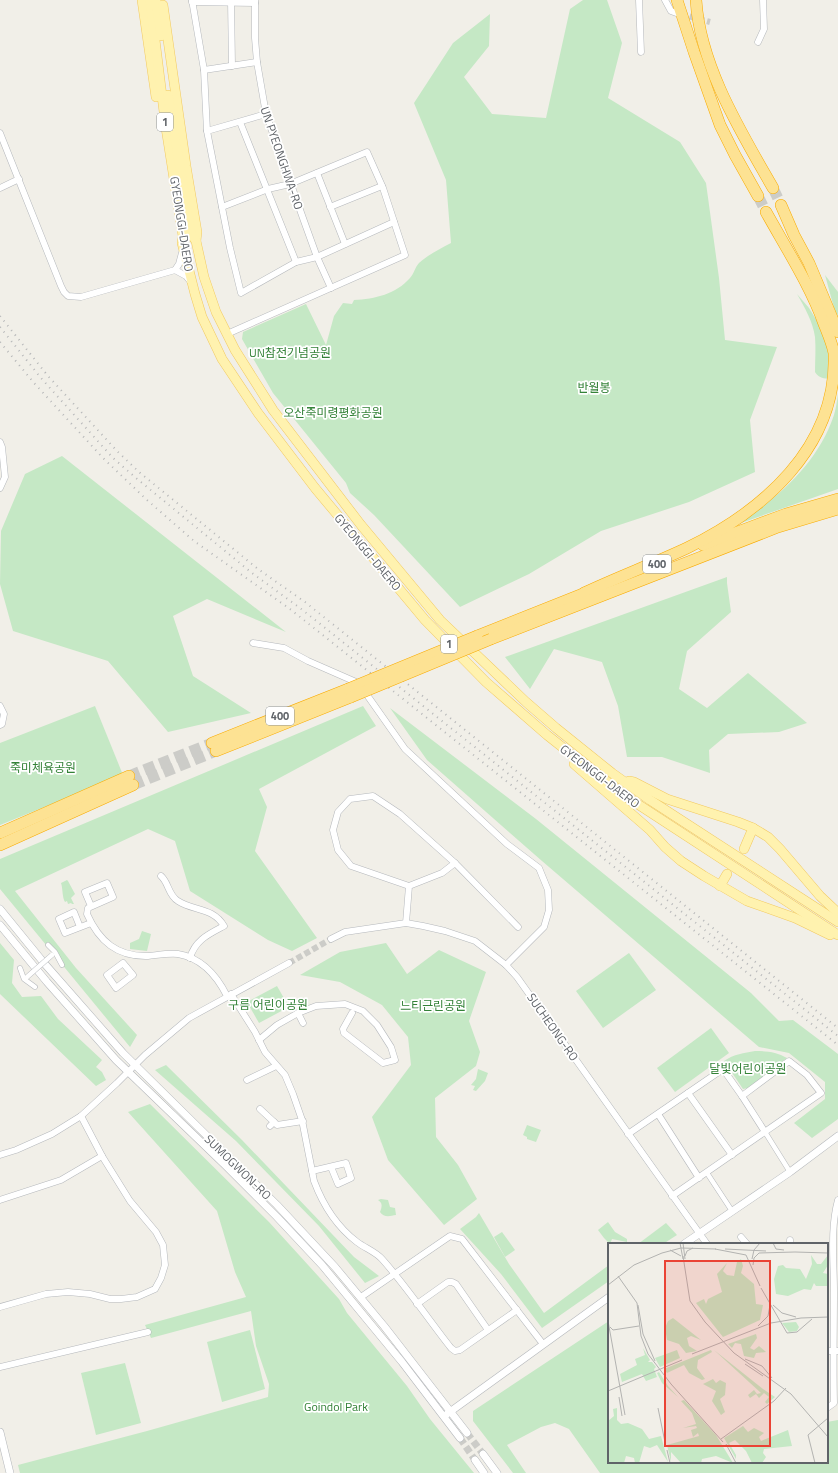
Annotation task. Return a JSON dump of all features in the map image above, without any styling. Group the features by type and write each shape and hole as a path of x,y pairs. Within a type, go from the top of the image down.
{"highway":[{"path":"677,0 720,125 758,196"},
{"path":"690,0 691,26 699,66"},
{"path":"696,0 698,24 704,48 720,90 750,148 773,188"},
{"path":"700,0 700,24 704,48"},
{"path":"584,593 615,578 687,548 724,527 761,503 798,470 811,454 821,436 830,417 835,398 836,374 834,353 827,317 809,263 781,205"},
{"path":"766,212 827,317 838,332"},
{"path":"827,317 838,324"},
{"path":"827,317 827,322 838,344"},
{"name":"400","path":"349,693 477,636 724,537 786,514 838,499"},
{"name":"400","path":"214,747 349,693 778,527 838,509"},
{"path":"0,832 131,781 0,845"}],"main road":[{"path":"142,0 164,156 178,236 183,246"},
{"name":"GYEONGGI-DAERO","path":"150,0 166,128 183,236 183,246 192,282 202,317 222,358 258,413 315,488 425,620 486,682 565,750 636,803 838,935"},
{"name":"GYEONGGI-DAERO","path":"156,0 168,99 191,234 196,241 204,277 216,312 235,350 273,410 361,525 440,620 526,702 620,779 838,922"},
{"path":"162,0 197,232 196,241"},
{"path":"565,750 572,762 650,830 665,847 681,861 747,901 794,918 838,940"},
{"path":"620,779 634,782 667,799 754,828 768,837 780,849 820,896 838,913"},
{"path":"744,849 754,828"},
{"path":"720,886 727,874"}],"street":[{"path":"639,0 640,52"},
{"path":"665,0 671,11 679,14"},
{"path":"758,42 764,29 763,0"},
{"path":"255,1 192,1 204,70 207,131 230,248 241,293 296,262 317,257 394,222"},
{"path":"231,1 232,66"},
{"name":"UN PYEONGHWA-RO","path":"255,1 255,38 257,62 266,114 317,257 331,288"},
{"path":"204,70 257,62"},
{"path":"207,131 266,114"},
{"path":"240,122 296,262"},
{"path":"0,133 61,286 68,296 81,297 175,270 179,264 183,246"},
{"path":"222,207 268,189 290,184 367,152 382,186 405,255 227,334"},
{"path":"317,172 345,244"},
{"path":"0,188 19,179"},
{"path":"330,207 382,186"},
{"path":"175,270 186,276 192,282"},
{"path":"0,442 2,447 5,477 0,488"},
{"path":"253,643 284,648 308,661 356,682 367,694 405,749 507,844 539,868 548,890 549,910 544,927 506,965"},
{"path":"0,706 4,714 2,724 0,725"},
{"path":"455,863 442,873 409,886 351,866 338,850 333,830 338,812 350,799 373,796 400,814 455,863 518,927"},
{"path":"161,876 165,880 171,894 175,899 181,903 199,908 212,914 224,926 199,941 193,949 190,958"},
{"path":"91,906 85,892 107,883 113,897 91,906 88,908 87,914 95,931 107,943 121,951 142,956 179,954 200,963 212,972 259,1040 265,1052 285,1075 303,1121 314,1181 333,1218 351,1238 381,1257 451,1348 455,1351 460,1350 517,1310"},
{"path":"406,923 409,886"},
{"name":"SUMOGWON-RO","path":"0,909 10,923 86,1012 135,1065 296,1224 336,1267 361,1297 446,1414 460,1438"},
{"path":"80,927 91,923"},
{"name":"SUCHEONG-RO","path":"331,939 345,932 406,923 445,931 475,941 506,965 517,977 613,1110 628,1134 706,1243"},
{"name":"SUMOGWON-RO","path":"0,925 85,1026 128,1072 277,1216 322,1265 446,1414 467,1433"},
{"path":"48,945 62,965"},
{"path":"25,978 53,953"},
{"path":"123,963 127,953"},
{"path":"0,1155 16,1150 52,1134 81,1116 135,1065 189,1018 289,963"},
{"path":"20,968 25,978 35,987"},
{"path":"259,1040 277,1025 298,1013 316,1006 345,1004 363,1011 377,1025 391,1047 395,1060 383,1063 344,1033 343,1029 352,1013"},
{"path":"298,1013 303,1023"},
{"path":"672,1196 820,1093 807,1075 789,1062 742,1096"},
{"path":"247,1080 276,1066"},
{"path":"628,1134 723,1069 742,1096 790,1172"},
{"path":"688,1093 732,1155"},
{"path":"260,1109 272,1124 277,1125 303,1121"},
{"path":"658,1114 699,1178"},
{"path":"0,1307 53,1293 68,1292 90,1294 110,1299 136,1297 155,1289 161,1278 165,1265 163,1245 156,1232 130,1201 102,1156 81,1116"},
{"path":"686,1243 790,1172 838,1136"},
{"path":"0,1200 61,1180 102,1156"},
{"path":"312,1171 331,1167"},
{"path":"707,1173 732,1211"},
{"path":"828,1407 834,1403 832,1351 836,1292 835,1212 838,1200"},
{"path":"361,1297 450,1236 462,1239 543,1344"},
{"path":"741,1237 746,1243"},
{"path":"417,1304 448,1282 452,1282 456,1284 488,1330"},
{"path":"446,1414 608,1298"},
{"path":"0,1367 148,1332"},
{"path":"0,1432 10,1473"},
{"path":"483,1454 497,1473"},
{"path":"475,1460 484,1473"}],"green space":[{"name":"반월봉","path":"583,0 607,0 622,43 608,98 680,142 706,183 719,278 725,340 777,347 750,420 755,472 689,502 601,531 529,574 460,607 374,515 350,493 346,483 273,393 242,339 243,332 306,304 326,345 334,316 343,303 352,304 354,300 377,297 392,292 411,276 419,263 431,254 451,243 446,180 414,103 453,43 490,14 489,46 464,77 492,114 546,118 570,9"},
{"path":"825,275 838,292 838,316 834,308"},
{"path":"797,294 809,308 817,321 830,353 828,379 820,377 815,372 814,331 808,315"},
{"path":"838,394 838,489 738,524 753,514 782,490 807,463 827,432 834,415"},
{"path":"62,456 286,632 207,599 173,616 193,676 251,713 168,732 108,661 13,631 0,584 1,531 25,474"},
{"path":"727,577 731,612 687,651 679,689 707,708 748,673 807,723 779,732 728,734 709,750 710,773 662,757 627,757 618,706 602,662 554,649 530,689 505,657"},
{"name":"죽미체육공원","path":"95,706 123,775 0,825 0,743"},
{"path":"363,706 376,726 259,789 267,807 255,851 317,938 292,951 268,940 190,891 175,841 148,829 15,891 76,968 137,1035 130,1047 0,889 0,859"},
{"path":"390,708 536,819 751,993 779,1021 793,1020 838,1054 838,1119 812,1138 794,1123 825,1099 825,1082 789,1053 759,1047 542,861 427,760"},
{"path":"67,880 75,894 71,898 74,904 68,904 63,898 61,883"},
{"path":"142,931 151,934 147,951 130,949 130,943 139,939"},
{"path":"0,943 14,960 12,983 22,997 41,996 58,1019 102,1060 96,1067 102,1072 106,1080 96,1086 0,994"},
{"name":"느티근린공원","path":"386,943 407,974 439,950 486,972 469,1021 480,1052 476,1066 435,1098 436,1137 458,1165 477,1199 444,1225 388,1160 372,1117 411,1065 408,1037 382,1005 340,982 300,975 340,952"},
{"path":"629,953 656,990 603,1028 576,991"},
{"name":"구름 어린이공원","path":"277,986 289,1007 259,1023 247,1002"},
{"path":"711,1028 729,1053 675,1092 657,1068"},
{"name":"달빛어린이공원","path":"755,1051 772,1052 787,1058 748,1088 743,1089 724,1061 735,1055"},
{"path":"166,1065 242,1140 354,1257 379,1276 365,1283 319,1226 236,1141 155,1070"},
{"path":"478,1069 488,1073 485,1081 476,1091 473,1090 475,1086 471,1085 476,1079"},
{"name":"Goindol Park","path":"150,1104 269,1222 339,1299 347,1313 407,1386 430,1419 474,1473 20,1473 18,1465 268,1397 269,1384 256,1346 251,1311 151,1338 145,1325 246,1297 235,1272 217,1211 128,1112"},
{"path":"527,1125 541,1130 536,1142 527,1139 527,1137 523,1135"},
{"path":"378,1200 388,1200 390,1207 395,1208 396,1215 387,1216 380,1212 382,1207 380,1201"},
{"path":"479,1213 509,1264 544,1313 608,1266 608,1282 542,1328 501,1274 460,1229"},
{"path":"608,1222 615,1232 627,1239 627,1242 612,1239 609,1243 598,1230"},
{"path":"666,1223 677,1235 665,1243 639,1243"},
{"path":"502,1232 515,1250 505,1257 494,1237"},
{"path":"608,1322 608,1463 828,1463 828,1422 838,1420 838,1473 600,1473 569,1429 555,1423 541,1427 507,1445 526,1473 513,1473 473,1421 473,1411"},
{"path":"250,1330 265,1389 222,1402 207,1342"},
{"path":"125,1363 141,1423 96,1435 81,1373"}],"tunnel":[{"path":"681,14 710,22"},
{"path":"773,188 781,205"},
{"path":"758,196 766,212"},
{"path":"129,776 212,743"},
{"path":"133,785 216,751"},
{"path":"289,963 331,939"},
{"path":"467,1433 483,1454"},
{"path":"460,1438 475,1460"}],"railway":[{"path":"0,316 48,376 117,451 139,472 258,569 305,602 838,1028"},
{"path":"0,327 41,378 113,458 136,478 252,573 300,608 838,1036"},
{"path":"0,342 34,383 103,458 147,500 194,541 290,609 838,1045"}],"park label":[{"name":"UN참전기념공원","path":"290,352"},
{"name":"오산죽미령평화공원","path":"333,412"}]}
